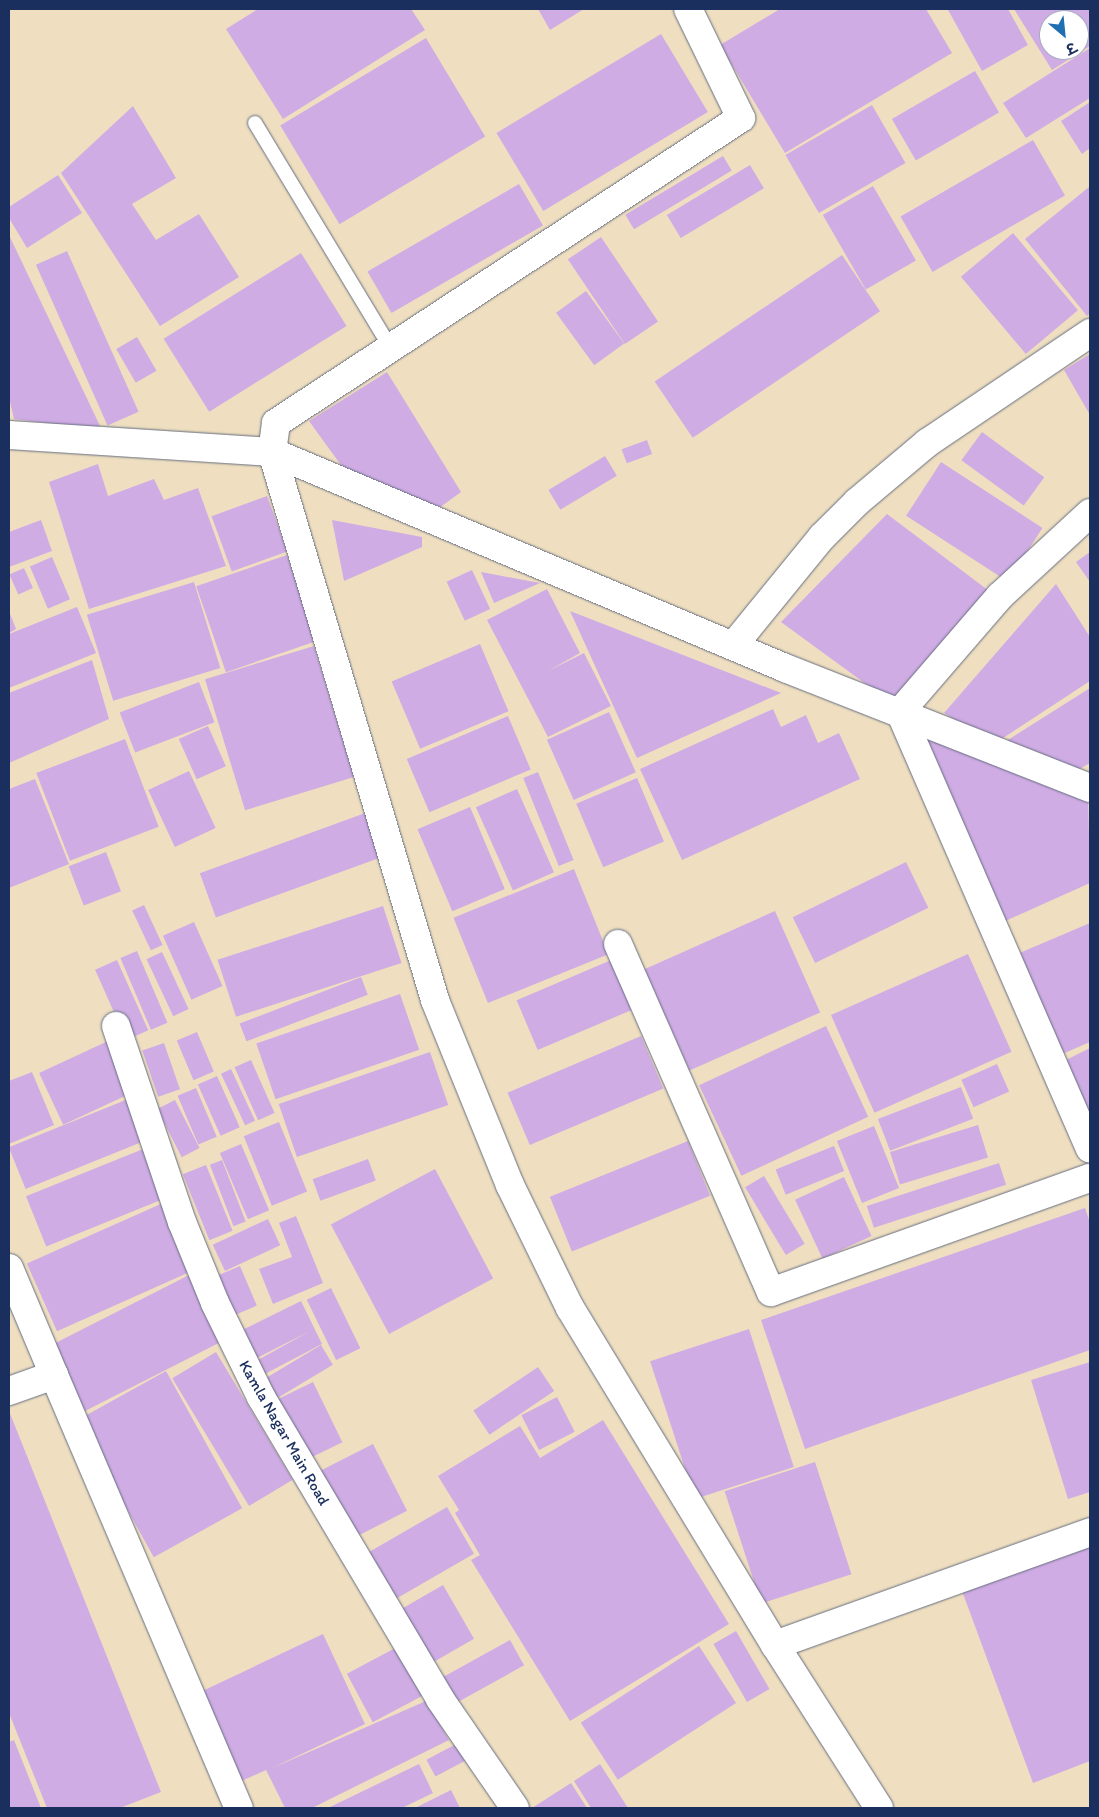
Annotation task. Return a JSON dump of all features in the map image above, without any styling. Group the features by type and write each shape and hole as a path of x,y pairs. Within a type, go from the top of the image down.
{"street":[{"path":"688,9 741,118 392,350 276,423 272,452 434,1000 510,1185 570,1308 775,1645 879,1808"},
{"path":"732,646 822,537 857,502 927,443 1090,333"},
{"path":"9,436 272,452 732,646 1090,788"},
{"path":"900,712 1000,596 1090,513"},
{"path":"900,712 1090,1148"},
{"path":"618,944 771,1292 1090,1178"},
{"name":"Kamla Nagar Main Road","path":"116,1026 182,1222 215,1304 261,1397 440,1699 515,1808"},
{"path":"9,1268 238,1808"},
{"path":"9,1391 54,1375"},
{"path":"775,1645 1090,1532"}],"lane":[{"path":"255,122 392,350"}],"building":[{"path":"258,9 411,9 425,30 283,119 226,29"},
{"path":"538,9 584,9 550,30"},
{"path":"780,9 926,9 952,53 785,153 720,45"},
{"path":"1008,9 1028,45 982,71 948,10"},
{"path":"1014,9 1090,9 1090,46 1089,10 1039,10 1039,49"},
{"path":"661,34 708,112 543,211 496,133"},
{"path":"426,38 485,137 340,224 280,126"},
{"path":"1089,49 1090,98 1026,138 1003,103 1071,60 1089,60"},
{"path":"1046,60 1068,60 1052,70"},
{"path":"975,71 999,113 916,161 892,119"},
{"path":"1090,102 1090,148 1082,154 1061,121"},
{"path":"872,105 906,163 819,213 785,155"},
{"path":"133,106 176,178 132,204 156,240 199,214 239,277 160,326 61,173"},
{"path":"1033,140 1065,195 932,272 900,216"},
{"path":"723,156 732,171 634,229 625,215"},
{"path":"750,165 764,188 681,238 667,215"},
{"path":"58,175 82,213 27,248 9,218 9,207"},
{"path":"519,184 543,226 391,313 367,272"},
{"path":"873,186 916,260 866,289 823,215"},
{"path":"1089,187 1090,313 1087,316 1025,239"},
{"path":"1013,233 1078,310 1026,354 961,277"},
{"path":"9,235 102,430 14,419 9,397"},
{"path":"601,237 658,322 625,344 568,259"},
{"path":"67,251 139,412 108,426 36,265"},
{"path":"301,253 347,326 209,412 164,339"},
{"path":"842,255 880,311 693,438 655,381"},
{"path":"586,291 624,344 594,365 556,313"},
{"path":"137,337 156,371 136,383 116,349"},
{"path":"1090,354 1090,415 1064,370"},
{"path":"387,372 461,492 439,508 346,472 309,421"},
{"path":"982,432 1044,477 1024,506 961,460"},
{"path":"647,440 652,454 627,463 622,449"},
{"path":"605,456 617,476 560,510 548,490"},
{"path":"941,462 1042,528 1008,582 906,516"},
{"path":"98,464 108,496 154,479 164,500 198,488 226,566 89,609 49,482"},
{"path":"267,496 287,551 232,572 212,516"},
{"path":"887,514 993,594 896,706 781,622"},
{"path":"41,520 52,551 9,567 9,532"},
{"path":"332,520 422,537 422,547 344,581"},
{"path":"1090,552 1090,582 1076,562"},
{"path":"287,555 317,641 226,672 196,586"},
{"path":"52,557 70,599 48,609 30,566"},
{"path":"24,568 33,588 18,595 9,575"},
{"path":"472,570 490,609 465,621 447,582"},
{"path":"481,572 540,583 494,603"},
{"path":"194,582 220,668 113,701 87,615"},
{"path":"1056,584 1090,637 1090,681 994,744 944,713"},
{"path":"547,589 580,653 548,671 584,653 611,706 548,737 487,620"},
{"path":"77,607 96,653 9,688 9,634"},
{"path":"9,611 16,629 9,633"},
{"path":"570,611 781,693 637,758"},
{"path":"480,644 509,711 420,749 392,682"},
{"path":"314,646 354,777 245,810 205,679"},
{"path":"92,660 109,719 9,763 9,693"},
{"path":"199,682 214,722 135,753 120,712"},
{"path":"1090,688 1090,763 1076,771 1003,743"},
{"path":"773,709 781,727 806,715 818,743 839,733 860,779 682,860 640,769"},
{"path":"609,712 636,772 574,800 547,740"},
{"path":"508,716 531,769 429,812 407,759"},
{"path":"208,726 226,766 197,779 179,739"},
{"path":"919,736 1088,793 1090,883 1001,923"},
{"path":"125,739 159,827 70,861 36,773"},
{"path":"189,771 216,828 175,847 148,790"},
{"path":"538,772 574,860 559,866 523,778"},
{"path":"637,778 664,842 603,867 576,804"},
{"path":"35,779 69,864 9,888 9,789"},
{"path":"517,789 554,872 513,890 476,807"},
{"path":"470,807 505,889 452,911 418,829"},
{"path":"368,812 384,856 216,917 200,873"},
{"path":"106,852 121,891 84,906 69,866"},
{"path":"906,862 928,908 815,963 793,917"},
{"path":"574,869 608,954 488,1003 453,918"},
{"path":"144,905 163,945 151,950 132,910"},
{"path":"383,906 402,963 236,1017 218,960"},
{"path":"775,911 820,1012 690,1071 644,969"},
{"path":"194,922 222,986 191,1000 163,936"},
{"path":"1090,923 1090,1042 1053,1058 1010,957"},
{"path":"137,951 167,1023 151,1030 120,958"},
{"path":"162,952 189,1009 173,1016 147,959"},
{"path":"968,954 1012,1052 874,1113 831,1015"},
{"path":"616,958 637,1008 538,1050 517,1000"},
{"path":"117,960 148,1030 126,1040 95,970"},
{"path":"361,977 368,995 246,1041 240,1024"},
{"path":"400,994 419,1050 275,1099 256,1043"},
{"path":"826,1026 868,1117 741,1176 699,1085"},
{"path":"197,1032 214,1072 194,1080 177,1041"},
{"path":"641,1036 663,1088 530,1145 508,1093"},
{"path":"108,1041 132,1093 63,1125 39,1073"},
{"path":"164,1043 180,1089 158,1097 142,1050"},
{"path":"1090,1048 1090,1117 1064,1061"},
{"path":"430,1052 448,1105 297,1157 279,1104"},
{"path":"251,1060 275,1113 258,1120 235,1067"},
{"path":"997,1064 1009,1091 974,1107 961,1080"},
{"path":"231,1069 255,1121 245,1125 221,1074"},
{"path":"32,1072 54,1125 9,1144 9,1081"},
{"path":"217,1076 240,1127 221,1136 198,1085"},
{"path":"961,1087 973,1119 890,1151 878,1119"},
{"path":"196,1088 217,1137 198,1145 178,1096"},
{"path":"133,1097 150,1139 26,1189 9,1147"},
{"path":"175,1100 200,1148 182,1157 157,1109"},
{"path":"279,1122 307,1192 272,1206 244,1136"},
{"path":"978,1125 988,1158 900,1184 890,1152"},
{"path":"874,1126 899,1188 862,1203 837,1141"},
{"path":"688,1141 710,1196 572,1252 550,1197"},
{"path":"241,1144 269,1210 248,1219 220,1153"},
{"path":"153,1145 173,1195 46,1246 26,1196"},
{"path":"834,1146 844,1171 786,1195 776,1170"},
{"path":"368,1159 376,1181 320,1201 313,1179"},
{"path":"222,1160 246,1222 234,1226 210,1165"},
{"path":"999,1163 1006,1185 874,1228 867,1206"},
{"path":"206,1165 233,1231 209,1240 183,1174"},
{"path":"435,1169 493,1278 389,1334 331,1224"},
{"path":"764,1176 805,1244 786,1255 745,1187"},
{"path":"844,1177 871,1236 823,1259 795,1200"},
{"path":"163,1203 193,1271 57,1331 27,1264"},
{"path":"1085,1208 1090,1223 1090,1350 805,1449 761,1320"},
{"path":"296,1216 323,1283 273,1304 259,1269 292,1257 279,1223"},
{"path":"268,1219 280,1245 225,1271 213,1245"},
{"path":"240,1266 257,1306 232,1316 215,1277"},
{"path":"193,1273 227,1339 83,1412 50,1346"},
{"path":"331,1288 360,1348 336,1360 307,1300"},
{"path":"301,1301 322,1344 263,1375 256,1361 310,1331 253,1360 238,1332"},
{"path":"749,1329 794,1467 695,1499 650,1361"},
{"path":"321,1345 333,1365 274,1400 262,1381"},
{"path":"216,1352 293,1480 249,1506 172,1378"},
{"path":"1090,1362 1090,1492 1068,1499 1031,1380"},
{"path":"538,1367 554,1391 490,1435 473,1411"},
{"path":"166,1371 242,1508 154,1557 78,1420"},
{"path":"313,1382 342,1442 306,1460 277,1400"},
{"path":"557,1397 575,1432 539,1450 521,1415"},
{"path":"9,1411 161,1792 120,1808 47,1808 9,1713"},
{"path":"603,1420 729,1624 570,1721 471,1560 480,1555 455,1513 459,1510 438,1476 520,1426 540,1458"},
{"path":"373,1444 407,1511 354,1538 320,1471"},
{"path":"815,1462 851,1574 761,1604 725,1491"},
{"path":"447,1507 474,1554 395,1599 368,1552"},
{"path":"1090,1544 1090,1761 1033,1783 962,1591"},
{"path":"443,1585 474,1639 428,1665 397,1612"},
{"path":"736,1631 770,1689 747,1702 713,1644"},
{"path":"323,1634 365,1724 270,1769 426,1701 449,1740 312,1808 285,1808 266,1770 237,1783 196,1694"},
{"path":"510,1640 524,1665 457,1703 443,1677"},
{"path":"399,1646 425,1695 373,1722 347,1674"},
{"path":"699,1646 736,1703 618,1780 581,1723"},
{"path":"14,1740 41,1808 9,1808 9,1742"},
{"path":"460,1742 469,1759 435,1777 426,1760"},
{"path":"419,1764 433,1793 402,1808 328,1808"},
{"path":"600,1764 628,1808 591,1808 574,1781"},
{"path":"571,1783 587,1808 532,1808"},
{"path":"451,1790 460,1808 415,1808"}]}
